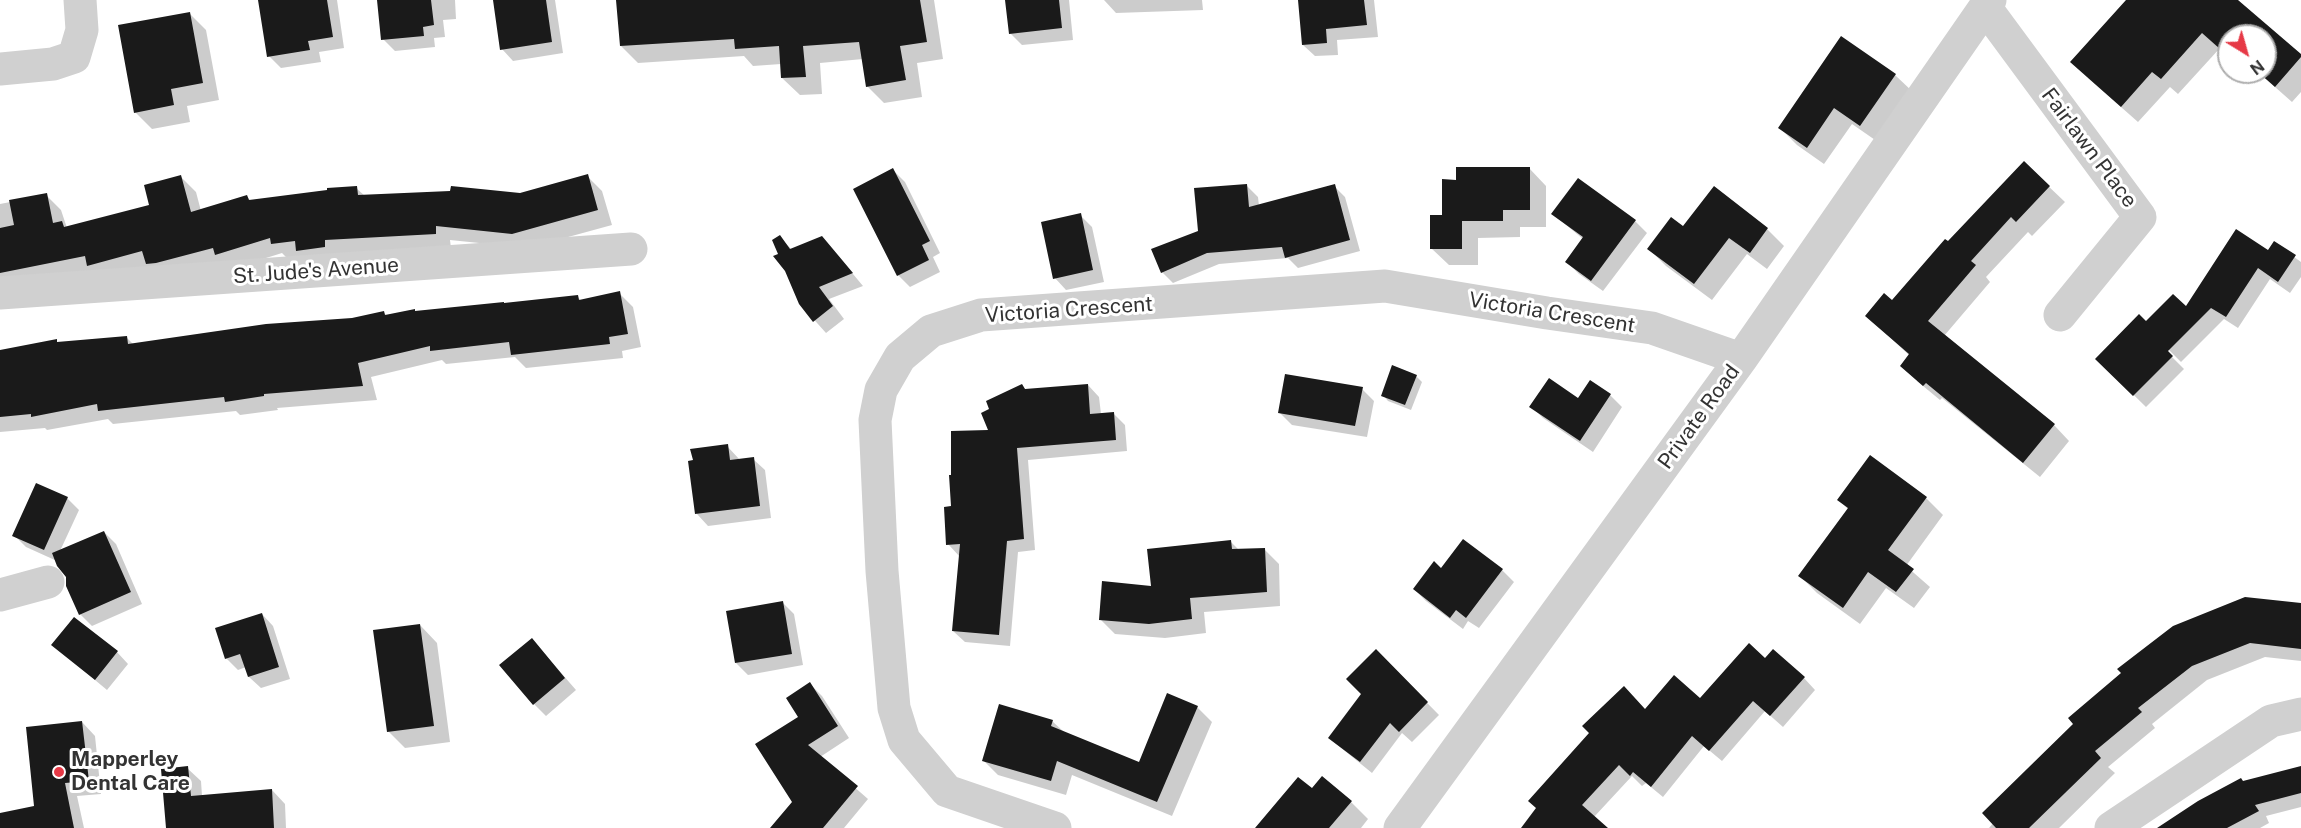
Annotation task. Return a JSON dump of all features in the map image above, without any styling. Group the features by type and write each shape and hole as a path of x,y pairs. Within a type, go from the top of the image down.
{"street":[{"path":"0,69 53,64 74,57 82,30 80,0"},
{"name":"Fairlawn Place","path":"1988,4 2140,217 2060,315"},
{"name":"Private Road","path":"1400,828 1741,359 1988,4"},
{"name":"St. Jude's Avenue","path":"0,293 631,249"},
{"name":"Victoria Crescent","path":"1056,828 947,791 903,740 894,708 882,571 875,420 880,390 900,357 931,331 981,315 1385,286 1652,328 1741,359"},
{"path":"0,595 48,582"},
{"path":"2111,828 2271,721 2301,714"}],"building":[{"path":"258,0 327,0 333,37 308,41 310,50 267,57"},
{"path":"377,0 431,0 434,25 423,27 424,36 381,40"},
{"path":"493,0 546,0 552,42 500,50"},
{"path":"616,0 920,0 927,42 900,46 906,80 866,87 859,42 803,46 806,77 781,78 779,46 735,49 734,39 620,46"},
{"path":"1005,0 1059,0 1062,28 1009,34"},
{"path":"1298,0 1364,0 1367,25 1326,29 1327,43 1302,45"},
{"path":"2126,0 2238,0 2266,24 2217,24 2217,46 2202,33 2161,79 2152,72 2121,107 2070,62"},
{"path":"190,12 203,83 171,89 174,105 134,113 118,25"},
{"path":"2277,33 2301,54 2301,57 2275,87 2272,84 2277,84"},
{"path":"1841,36 1896,74 1860,126 1834,108 1807,148 1778,128"},
{"path":"2024,161 2050,186 2016,222 2011,217 1971,261 1976,265 1928,321 2055,424 2023,463 1926,383 1923,386 1900,366 1909,354 1865,316 1884,293 1892,300 1945,239 1948,241"},
{"path":"1456,167 1530,167 1530,210 1503,210 1503,221 1462,221 1462,249 1430,249 1430,215 1442,215 1442,179 1456,180"},
{"path":"893,168 930,241 922,245 929,260 897,276 853,189"},
{"path":"588,174 598,210 512,234 436,226 436,234 325,240 325,247 296,251 295,241 271,244 270,238 215,255 213,248 156,263 146,264 142,251 87,266 85,256 0,273 0,228 14,225 9,200 47,193 53,223 62,221 64,227 149,205 144,185 181,175 191,212 247,195 249,200 327,190 327,188 357,186 358,195 450,191 451,186 520,193"},
{"path":"1578,178 1636,220 1591,281 1565,262 1583,237 1551,214"},
{"path":"1247,184 1249,207 1335,184 1350,240 1285,258 1282,247 1207,253 1161,273 1151,249 1198,231 1194,188"},
{"path":"1714,186 1768,228 1750,253 1729,238 1694,284 1647,249 1671,217 1683,226"},
{"path":"1081,213 1093,270 1053,279 1041,222"},
{"path":"2236,229 2268,250 2274,241 2296,255 2278,282 2258,268 2226,317 2211,308 2168,351 2173,356 2133,396 2095,359 2139,314 2146,321 2173,294 2186,306"},
{"path":"780,235 790,249 822,236 853,273 819,287 833,306 813,322 799,304 785,271 773,256 778,254 772,240"},
{"path":"620,291 628,334 609,337 610,344 511,355 509,342 430,351 430,346 358,363 363,386 264,394 264,396 225,402 224,397 98,411 97,404 31,417 31,414 0,417 0,350 57,339 57,342 127,336 128,344 266,324 352,318 384,311 385,315 415,309 415,311 578,295 579,300"},
{"path":"1392,365 1417,375 1405,405 1381,396"},
{"path":"1285,374 1363,387 1355,426 1278,413"},
{"path":"1549,378 1578,398 1590,380 1611,394 1580,441 1529,407"},
{"path":"1022,384 1025,389 1088,384 1090,414 1114,412 1116,440 1017,448 1024,539 1007,541 999,635 952,631 960,544 946,545 944,507 951,506 949,475 951,475 951,431 988,430 981,413 989,409 986,401"},
{"path":"728,444 730,460 754,457 760,506 695,514 688,461 693,460 690,449"},
{"path":"1870,455 1927,497 1888,550 1914,569 1896,592 1868,572 1843,608 1798,576 1848,508 1837,500"},
{"path":"36,483 68,497 44,550 12,536"},
{"path":"104,531 131,592 79,615 66,586 66,577 57,566 52,553"},
{"path":"1463,539 1503,569 1466,618 1456,610 1450,618 1413,589 1434,561 1441,568"},
{"path":"1231,540 1232,549 1265,548 1267,592 1190,598 1192,619 1149,624 1099,620 1102,581 1151,586 1147,549"},
{"path":"2245,597 2301,603 2301,649 2250,643 2192,666 2138,708 2142,712 2095,751 2101,758 2029,828 1996,828 1982,813 2073,724 2068,718 2121,673 2117,669 2173,626"},
{"path":"783,601 792,654 735,663 726,611"},
{"path":"262,613 279,667 248,677 240,654 225,659 215,628"},
{"path":"74,617 118,651 95,680 51,645"},
{"path":"420,624 434,726 387,732 373,630"},
{"path":"532,638 565,678 533,705 499,665"},
{"path":"1749,643 1765,658 1773,649 1805,677 1770,716 1753,701 1709,751 1692,736 1651,787 1633,772 1630,776 1619,765 1582,805 1608,828 1521,828 1536,808 1528,801 1589,733 1582,726 1624,686 1645,709 1674,675 1700,698"},
{"path":"1376,649 1428,702 1399,732 1390,723 1360,762 1328,738 1361,694 1346,679"},
{"path":"810,682 838,726 808,745 858,786 823,828 770,828 792,802 755,744 798,717 786,698"},
{"path":"1167,693 1198,706 1157,802 1057,761 1051,781 982,761 999,704 1053,720 1051,726 1139,762"},
{"path":"82,721 89,781 65,783 74,828 0,828 0,813 34,806 26,727"},
{"path":"188,766 191,796 272,789 274,828 166,828 161,769"},
{"path":"2301,766 2301,793 2255,805 2259,811 2227,828 2157,828 2198,801 2241,778 2243,781"},
{"path":"1322,776 1352,801 1329,828 1255,828 1298,777 1312,788"}],"place":[{"name":"Mapperley Dental Care","path":"59,772"}]}
